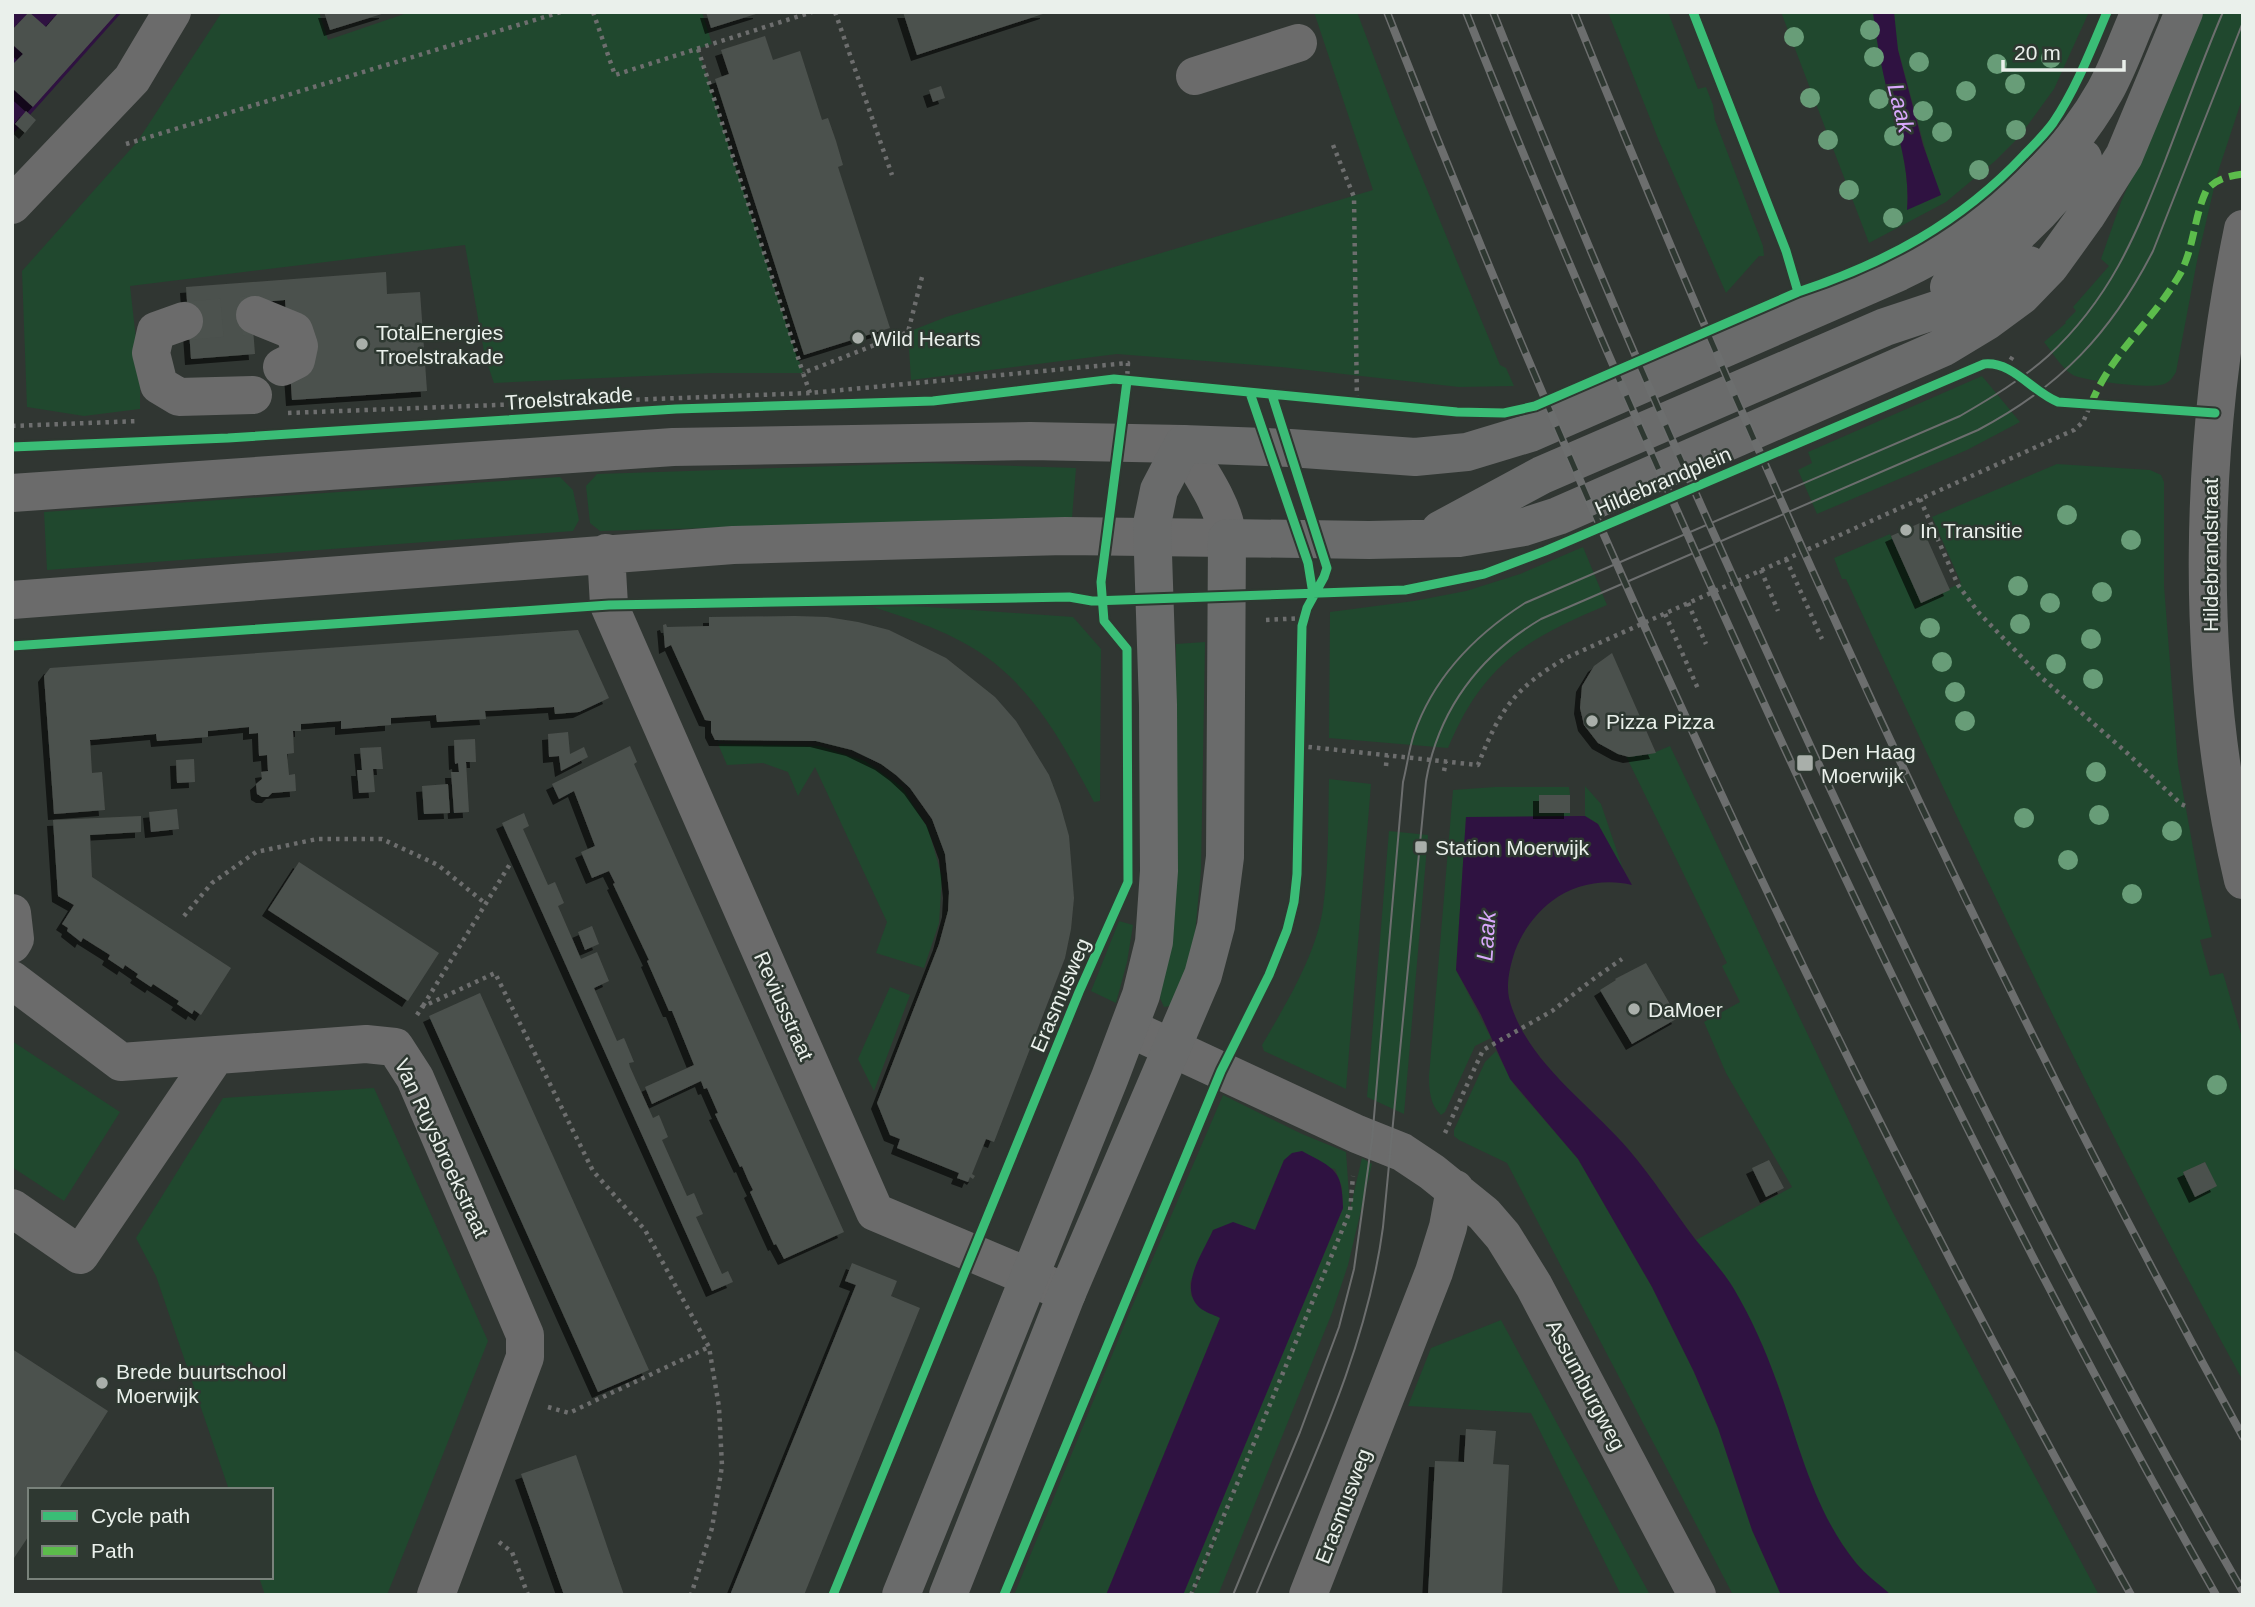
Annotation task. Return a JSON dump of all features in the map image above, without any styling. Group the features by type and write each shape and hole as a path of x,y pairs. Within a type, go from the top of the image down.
{"main road":[{"name":"Hildebrandplein","path":"1415,457 1467,452 1530,433 1939,253 1983,224 2041,175 2082,127 2106,90 2140,12"},
{"name":"Hildebrandplein","path":"1227,538 1368,540 1484,535 1542,522 1919,359 1966,335 2007,307 2050,266 2093,206 2123,156 2184,12"},
{"name":"Hildebrandplein","path":"1885,327 1992,256 2030,224 2052,200 2090,145 2099,122 2106,90"},
{"name":"Hildebrandplein","path":"1419,538 1461,520 1542,475 1885,327 1951,306 2033,262 2069,236"},
{"name":"Hildebrandplein","path":"1184,444 1415,457 1505,475 1542,475"},
{"path":"901,1595 1129,1028 1151,955 1159,891 1158,705 1152,537 1154,508 1159,490 1184,444"},
{"path":"948,1595 1067,1293 1209,956 1223,880 1227,538"}],"street":[{"path":"12,205 132,79 172,12"},
{"path":"1195,76 1298,43"},
{"name":"Hildebrandstraat","path":"2243,229 2220,364 2208,507 2208,624 2228,801 2243,880"},
{"path":"255,315 294,331 299,346 296,360 282,367"},
{"path":"184,321 156,331 150,353 159,385 178,397 267,404"},
{"path":"12,493 673,447 982,442 1184,444 1219,508 1227,538 1065,536 733,545 12,600"},
{"name":"Reviusstraat","path":"606,553 608,605 875,1212 1067,1293"},
{"path":"12,913 15,939 12,944"},
{"name":"Van Ruysbroekstraat","path":"12,980 121,1062 366,1044 395,1047 415,1078 525,1335 525,1357 436,1595"},
{"path":"1129,1028 1357,1134 1402,1152 1441,1179"},
{"path":"12,1208 80,1255 216,1055"},
{"name":"Erasmusweg","path":"1308,1595 1434,1272 1448,1227 1441,1179"},
{"name":"Assumburgweg","path":"1441,1179 1489,1219 1519,1261 1698,1595"}],"path":[{"path":"119,146 561,12"},
{"path":"593,12 615,75 812,12"},
{"path":"835,12 892,175"},
{"path":"698,49 810,393"},
{"path":"1333,145 1353,197 1357,402"},
{"path":"803,373 908,332 922,277"},
{"path":"267,404 810,393 1128,363 1119,442"},
{"path":"1998,364 2012,371"},
{"path":"1114,379 1141,383"},
{"path":"1345,401 1371,404"},
{"path":"2078,403 2104,405"},
{"path":"1300,746 1478,765 1500,715 1510,701 1536,676 1568,657 2074,430 2083,422 2091,404"},
{"path":"676,409 690,408"},
{"path":"12,426 145,421"},
{"path":"1920,499 1958,585 1979,613 2026,662 2185,808 2228,801"},
{"path":"1786,559 1822,639"},
{"path":"1761,570 1779,611"},
{"path":"1688,603 1706,644"},
{"path":"1303,626 1307,608"},
{"path":"1664,614 1699,691"},
{"path":"1300,732 1300,759"},
{"path":"1386,766 1387,755"},
{"path":"1444,771 1446,761"},
{"path":"184,916 212,883 256,852 317,839 382,839 438,865 486,904"},
{"path":"395,1047 510,864"},
{"path":"1441,1179 1483,1051 1565,1003 1592,979 1622,959"},
{"path":"422,1007 495,973 593,1171 645,1230 709,1347 719,1407 723,1466 712,1528 691,1595"},
{"path":"1191,1595 1350,1211 1357,1134"},
{"path":"510,1396 569,1413 709,1347"},
{"path":"465,1518 512,1552 528,1595"}],"green space":[{"path":"222,12 319,12 328,40 410,12 702,12 712,44 698,49 803,373 712,373 494,383 485,357 465,245 130,286 140,374 140,409 84,416 27,407 22,271 137,142"},
{"path":"1314,12 1357,12 1396,115 1500,365 1506,368 1514,386 1459,387 1281,367 1117,354 911,380 908,332 946,317 1373,190"},
{"path":"1608,12 1668,12 1698,89 1706,87 1715,120 1763,246 1764,256 1759,256 1726,293 1659,141"},
{"path":"1781,12 1873,12 1905,169 1907,209 1933,178 1896,42 1894,12 2089,12 2054,89 2019,137 1946,202 1869,243"},
{"path":"2204,12 2243,12 2243,96 2217,175 2176,372 2168,382 2153,386 2102,382 2073,375 2061,365 2044,342 2066,323 2076,311 2073,307 2109,266 2101,259 2121,202"},
{"path":"1982,376 2020,422 1967,450 1817,514 1798,470 1812,463 1808,452"},
{"path":"927,463 1076,468 1072,518 600,531 590,523 586,486 597,474"},
{"path":"2057,464 2150,470 2161,475 2164,482 2164,586 2178,765 2212,937 2200,940 2210,976 2223,973 2243,1041 2243,1381 2087,1084 1834,558 1890,534 1921,602 1961,583 1932,517","holes":["2205,1162 2216,1186 2195,1196 2183,1173"]},
{"path":"560,477 573,490 579,520 573,531 47,570 44,512"},
{"path":"1583,547 1607,605 1553,630 1510,658 1476,695 1448,748 1329,738 1330,612 1466,591 1520,574"},
{"path":"857,602 1073,617 1101,649 1100,801 1094,802 1035,704 1003,670 955,638 923,624"},
{"path":"1205,642 1201,870 1194,944 1185,974 1170,1006 1164,1007 1160,998 1177,869 1176,644"},
{"path":"718,744 820,746 865,761 902,787 928,828 942,877 939,923 924,968 876,953 887,922 815,767 798,796 788,772 763,763 727,765"},
{"path":"1670,746 1892,1211 2099,1595 1891,1595 1852,1558 1825,1516 1799,1454 1779,1386 1759,1340 1732,1289 1696,1240 1792,1187 1726,1073 1704,1022 1740,1002 1722,966 1727,963 1626,756 1651,754"},
{"path":"1329,779 1371,784 1346,1089 1264,1051 1262,1045 1299,979 1319,926 1326,876"},
{"path":"1585,786 1601,804 1626,878 1598,824 1585,816"},
{"path":"1569,787 1570,795 1540,795 1539,812 1570,813 1570,816 1466,818 1456,970 1491,1038 1475,1046 1445,1112 1441,1115 1432,1102 1429,1076 1453,790"},
{"path":"1389,831 1428,835 1404,1114 1367,1097"},
{"path":"1119,921 1133,925 1116,1003 1091,991"},
{"path":"890,987 910,995 874,1091 858,1059"},
{"path":"12,1041 120,1112 64,1201 12,1167"},
{"path":"1496,1051 1514,1085 1578,1159 1652,1287 1718,1428 1752,1530 1781,1595 1733,1595 1507,1163 1454,1136 1454,1130 1485,1062"},
{"path":"374,1088 488,1341 387,1595 265,1595 260,1579 273,1579 273,1488 228,1488 156,1276 136,1238 223,1098"},
{"path":"1223,1095 1302,1134 1346,1152 1350,1209 1362,1158 1372,1164 1348,1265 1332,1313 1218,1595 1193,1595 1245,1465 1191,1595 1183,1595 1343,1208 1342,1187 1335,1169 1284,1160 1255,1230 1213,1230 1190,1283 1191,1296 1220,1318 1106,1595 1014,1595 1128,1316"},
{"path":"1501,1320 1650,1595 1621,1595 1531,1413 1408,1406 1431,1348"}],"water":[{"path":"12,12 122,12 12,135"},
{"name":"Laak","path":"1873,12 1894,12 1898,50 1923,145 1941,195 1907,210 1904,159 1883,73"},
{"name":"Laak","path":"1585,816 1598,824 1632,885 1611,882 1570,890 1546,906 1535,918 1518,944 1509,974 1509,998 1517,1021 1544,1062 1638,1161 1730,1282 1767,1357 1809,1475 1829,1521 1856,1563 1891,1595 1781,1595 1752,1530 1718,1428 1652,1287 1578,1159 1510,1079 1481,1015 1456,970 1466,817"},
{"path":"1302,1151 1334,1172 1341,1185 1343,1208 1183,1595 1106,1595 1220,1318 1200,1308 1194,1300 1191,1290 1194,1269 1213,1230 1233,1222 1255,1230 1284,1160 1292,1153"}],"building":[{"path":"29,12 46,27 59,12 118,12 33,107 12,88 12,65 23,54 12,44 12,30"},
{"path":"324,12 385,12 385,13 330,30"},
{"path":"706,12 759,12 759,13 711,28"},
{"path":"903,12 1046,12 1046,13 917,55"},
{"path":"765,36 773,60 800,51 822,120 828,118 836,141 843,165 838,167 890,328 804,355 715,79 729,74 721,50"},
{"path":"941,86 945,98 933,102 929,90"},
{"path":"26,111 36,120 25,133 15,124"},
{"path":"386,272 387,294 420,292 427,391 292,400 285,300 251,303 255,354 191,359 186,287"},
{"path":"1920,523 1950,590 1921,603 1891,536"},
{"path":"709,617 827,617 889,630 946,658 995,697 1016,721 1049,775 1060,804 1069,836 1074,898 1065,958 994,1142 986,1139 972,1174 975,1176 973,1179 970,1177 968,1182 957,1178 959,1173 897,1148 900,1139 890,1135 877,1103 939,944 948,911 945,854 932,819 910,788 896,775 881,764 852,750 816,741 715,740 711,732 711,721 705,720 671,645 665,648 663,625 666,624 667,627 709,626"},
{"path":"578,630 609,698 579,712 555,714 554,707 485,711 486,719 437,722 436,715 391,718 391,725 341,729 341,721 301,724 301,731 293,731 294,753 287,754 289,775 295,774 296,791 272,793 268,797 257,794 256,784 262,779 261,772 268,771 267,755 259,756 258,733 249,734 249,727 208,731 208,737 157,741 156,734 90,740 92,773 102,772 105,810 54,814 44,676 50,668"},
{"path":"1612,653 1656,753 1629,757 1618,754 1598,743 1584,725 1580,708 1582,686 1594,666"},
{"path":"568,732 570,754 584,747 588,757 561,771 559,756 549,757 548,734"},
{"path":"475,739 476,762 466,762 469,812 454,813 451,772 459,772 458,763 455,764 454,740"},
{"path":"630,746 637,762 634,764 844,1232 784,1259 776,1244 774,1245 750,1192 753,1190 715,1114 718,1113 707,1088 704,1089 701,1081 652,1104 645,1087 694,1065 609,871 592,878 581,852 595,846 574,791 559,799 552,784"},
{"path":"381,747 383,769 373,769 375,792 359,793 357,770 362,770 360,748"},
{"path":"194,759 195,782 177,783 176,760"},
{"path":"448,784 450,813 424,814 422,786"},
{"path":"1539,795 1570,795 1570,813 1539,813"},
{"path":"177,809 179,829 151,832 149,812"},
{"path":"524,813 529,826 523,829 548,885 555,882 564,903 558,906 581,959 597,952 609,981 594,988 617,1041 624,1038 634,1062 629,1063 630,1067 653,1118 659,1115 668,1137 662,1140 687,1196 694,1193 703,1214 696,1217 722,1274 728,1271 733,1282 712,1291 502,823"},
{"path":"141,816 141,832 90,835 92,877 231,968 201,1015 194,1010 192,1014 177,1004 179,1001 153,984 151,987 136,977 138,974 125,965 123,969 108,959 110,955 83,938 81,942 62,924 74,905 58,896 53,820"},
{"path":"299,862 439,953 408,1001 268,910"},
{"path":"592,926 599,944 585,950 578,932"},
{"path":"1646,963 1678,1018 1632,1044 1600,990"},
{"path":"480,993 649,1370 598,1392 429,1016"},
{"path":"1769,1160 1784,1188 1766,1197 1752,1168"},
{"path":"2205,1162 2217,1186 2195,1197 2183,1172"},
{"path":"852,1263 897,1281 891,1296 920,1308 804,1595 730,1595 856,1285 845,1281"},
{"path":"12,1349 108,1411 59,1488 28,1488 28,1537 12,1561"},
{"path":"1466,1429 1496,1431 1493,1464 1509,1465 1502,1595 1428,1595 1435,1461 1464,1462"},
{"path":"576,1455 624,1595 564,1595 521,1474"}],"tunnel":[{"path":"184,321 255,315"}],"tram line":[{"path":"1233,1595 1300,1432 1339,1327 1354,1269 1372,1140 1403,782 1414,734 1433,694 1473,643 1525,603 1960,416 2016,381 2048,356 2088,312 2131,241 2223,12"},
{"path":"1256,1595 1332,1414 1363,1322 1375,1275 1383,1227 1426,781 1440,731 1465,687 1499,650 1541,619 1978,430 2034,395 2058,376 2101,332 2137,280 2153,251 2243,22"}],"railway":[{"path":"1387,12 1553,417 1640,617 1732,816 1826,1014 1924,1209 2131,1595"},
{"path":"1466,12 1537,188 1612,362 1727,622 1871,933 2038,1267 2216,1595"},
{"path":"1493,12 1678,453 1796,715 1901,938 2009,1159 2123,1377 2243,1592"},
{"path":"1574,12 1726,375 1888,735 2059,1089 2243,1437"}],"marked path":[{"path":"2091,404 2110,368 2180,274 2206,191 2222,179 2243,174"}],"cycle path":[{"path":"1693,12 1786,251 1798,292"},
{"name":"Troelstrakade","path":"12,447 228,438 676,409 933,401 1114,379 1457,412 1504,413 1535,406 1798,292 1861,268 1948,221 2000,179 2050,127 2076,83 2107,12"},
{"path":"12,646 609,605 1069,597 1092,601 1405,590 1484,574 1545,551 1984,364 2004,367 2058,402 2215,413"},
{"path":"833,1595 1079,992 1128,882 1127,649 1104,621 1101,582 1127,381"},
{"path":"1250,393 1308,563 1313,594"},
{"path":"1004,1595 1221,1071 1269,975 1287,930 1294,902 1297,874 1302,626 1307,608 1327,568 1272,395"}],"place":[{"name":"Wild Hearts","path":"858,338"},
{"name":"TotalEnergies Troelstrakade","path":"362,344"},
{"name":"In Transitie","path":"1906,530"},
{"name":"Pizza Pizza","path":"1592,721"},
{"name":"Den Haag Moerwijk","path":"1805,763"},
{"name":"Station Moerwijk","path":"1421,847"},
{"name":"DaMoer","path":"1634,1009"},
{"name":"Brede buurtschool Moerwijk","path":"102,1383"}]}
